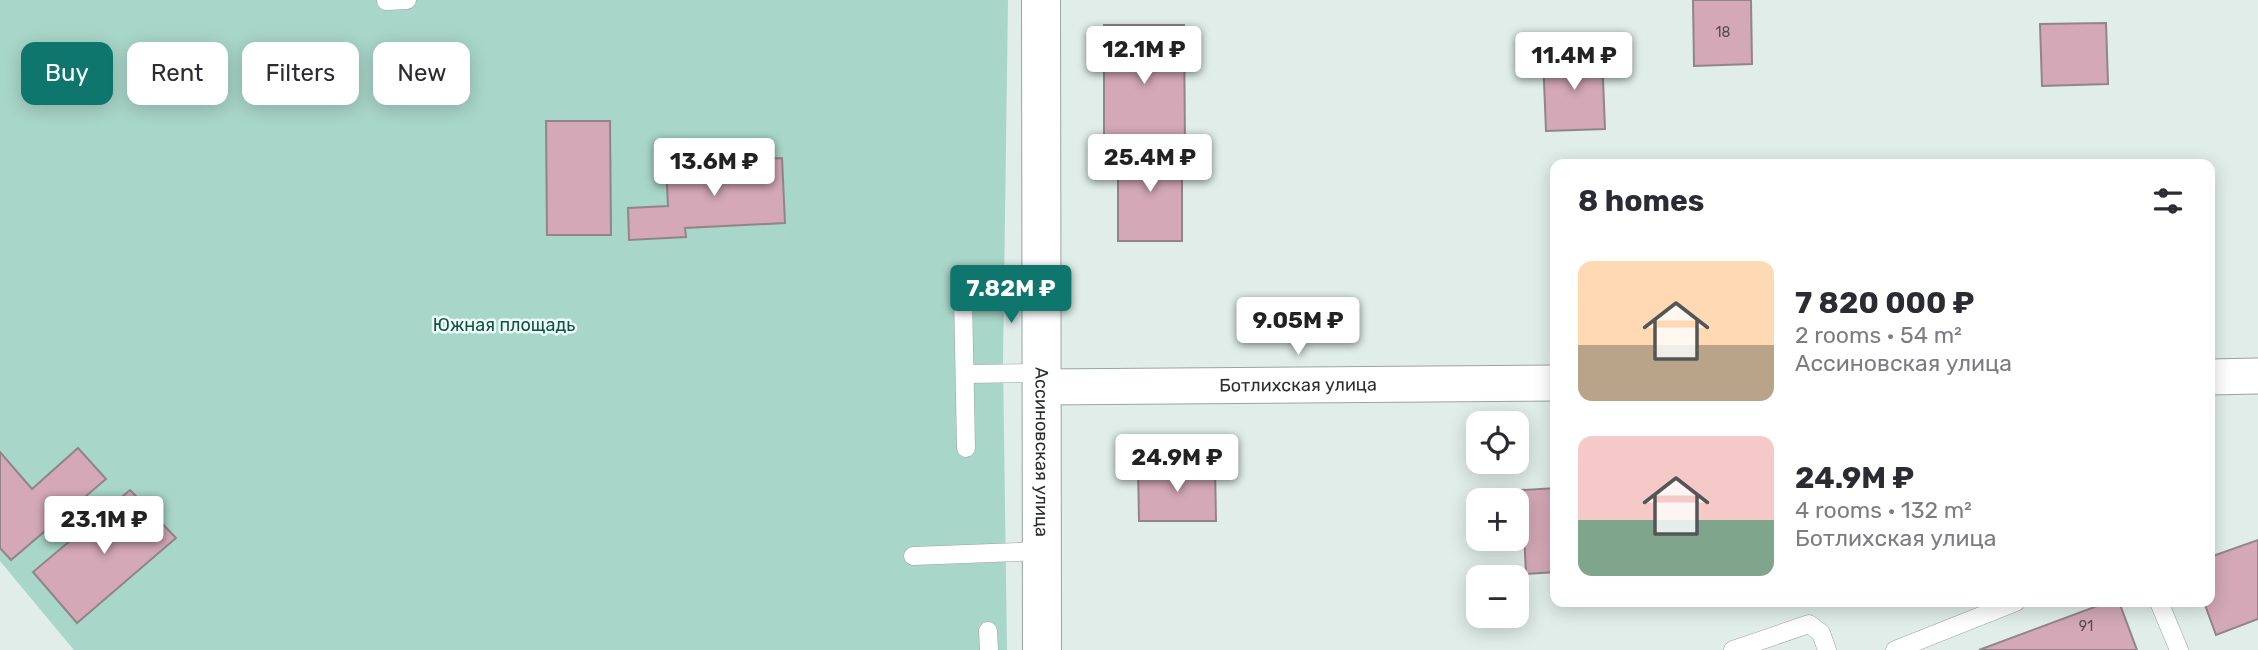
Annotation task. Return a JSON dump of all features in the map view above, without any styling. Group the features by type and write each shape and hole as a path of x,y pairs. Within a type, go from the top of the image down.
{"street":[{"name":"Ассиновская улица","path":"1041,0 1042,650"},
{"path":"2215,377 2258,376"},
{"name":"Ботлихская улица","path":"1041,380 1550,383"}],"lane":[{"path":"386,1 407,0"},
{"path":"963,296 966,448"},
{"path":"964,374 1041,380"},
{"path":"914,556 1042,551"},
{"path":"1895,650 2003,607"},
{"path":"2161,607 2179,650"},
{"path":"1733,650 1809,624 1821,633 1827,650"},
{"path":"988,631 989,650"}],"green space":[{"name":"Южная площадь","path":"0,0 1008,0 1003,361 1007,650 74,650 0,561"}],"building":[{"path":"1693,0 1751,0 1752,64 1694,66"},
{"path":"2106,23 2108,84 2042,86 2040,24"},
{"path":"1104,25 1184,25 1185,146 1104,147"},
{"path":"1602,54 1605,129 1546,131 1543,56"},
{"path":"546,121 610,121 611,235 547,235"},
{"path":"1182,146 1182,241 1118,241 1118,147"},
{"path":"782,158 785,223 685,228 686,237 629,240 628,208 668,206 666,164"},
{"path":"78,448 106,479 11,560 0,548 0,452 32,489"},
{"path":"1138,466 1215,466 1216,521 1139,521"},
{"path":"1550,488 1550,572 1529,574 1529,565 1526,565 1525,551 1529,551 1529,490"},
{"path":"130,490 176,538 77,623 33,572"},
{"path":"2258,540 2258,619 2216,635 2206,607 2215,607 2215,555"},
{"path":"2095,607 2121,607 2137,650 1979,650"}]}
